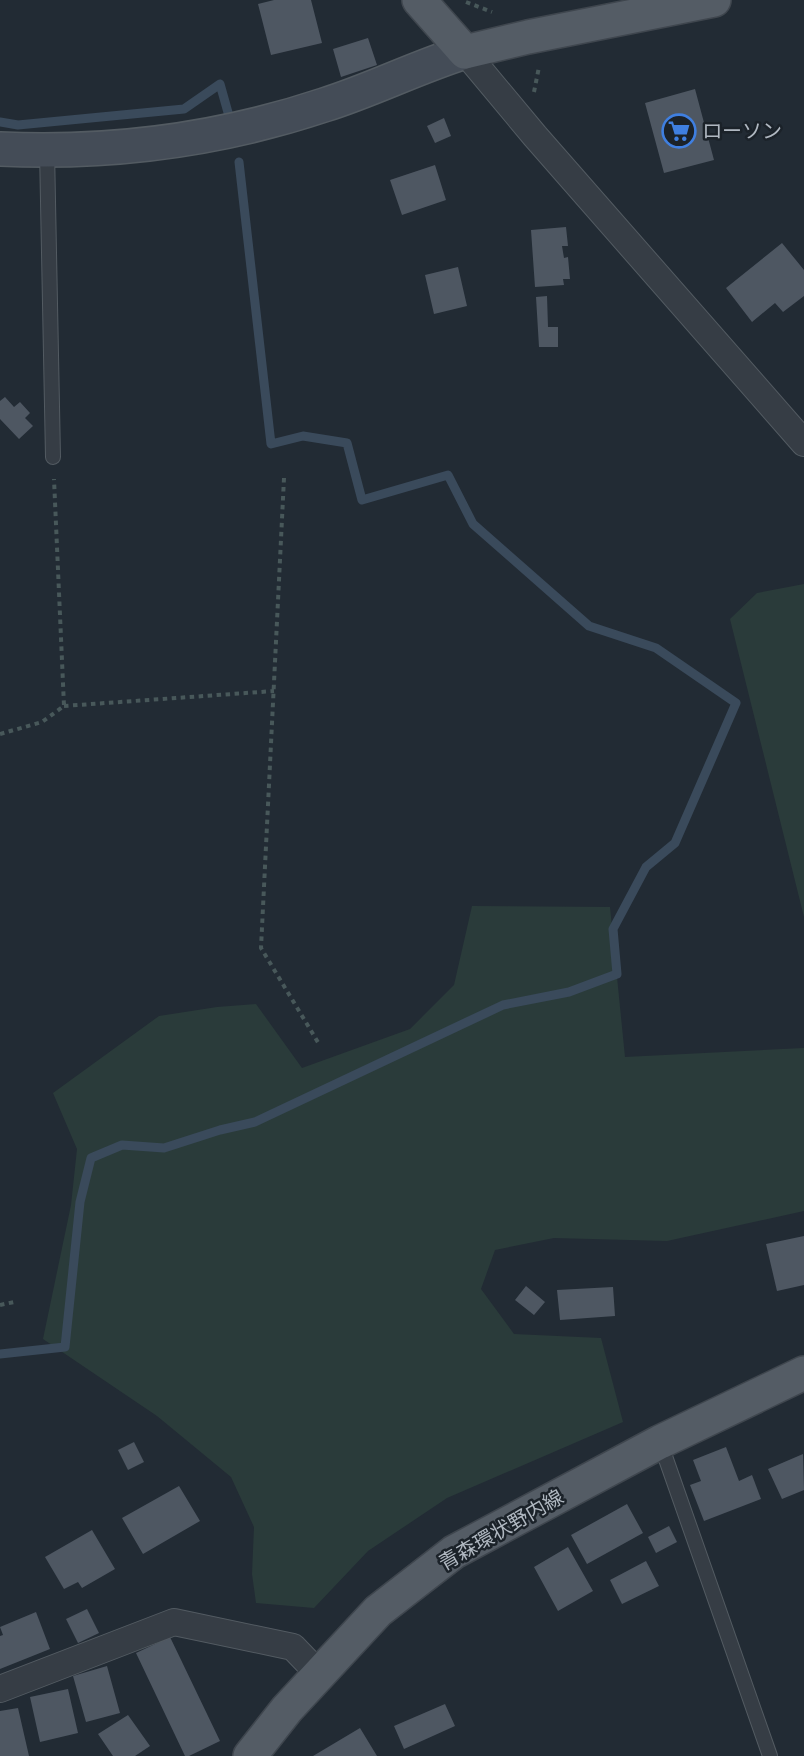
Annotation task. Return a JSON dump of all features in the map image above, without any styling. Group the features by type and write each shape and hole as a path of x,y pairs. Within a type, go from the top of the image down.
{"main road":[{"path":"419,0 465,52 528,37 714,0"},
{"name":"青森環状野内線","path":"250,1756 286,1710 378,1611 454,1552 660,1443 804,1373"}],"street":[{"path":"0,149 47,150 133,146 190,139 235,130 278,120 325,105 432,62 465,52 542,144 804,443"},
{"path":"0,1689 174,1622 293,1647 319,1674"}],"lane":[{"path":"47,150 53,457"},
{"path":"660,1443 770,1756"}],"path":[{"path":"459,0 492,12"},
{"path":"53,457 64,706"},
{"path":"284,478 261,948 319,1044"},
{"path":"0,734 42,723 64,706 274,691"},
{"path":"0,1305 14,1302"}],"shaded area":[{"path":"804,584 804,917 730,619 757,593"},
{"path":"472,906 610,907 625,1057 804,1048 804,1211 667,1241 554,1238 495,1250 481,1289 514,1334 601,1338 623,1422 447,1498 368,1551 314,1608 256,1603 252,1574 254,1527 231,1477 157,1416 43,1339 71,1205 77,1149 53,1093 159,1016 217,1007 256,1004 302,1068 410,1029 454,985"}],"building":[{"path":"274,0 311,0 322,43 271,55 258,4"},
{"path":"368,38 377,65 341,77 333,49"},
{"name":"ローソン","path":"695,89 714,160 664,173 645,103"},
{"path":"444,118 451,136 435,143 427,126"},
{"path":"435,165 446,200 402,215 390,180"},
{"path":"566,227 568,246 562,246 564,258 568,257 570,279 563,279 564,285 535,287 531,230"},
{"path":"782,243 804,270 804,296 783,312 775,303 752,322 726,288"},
{"path":"458,267 467,306 434,314 425,275"},
{"path":"547,296 548,327 558,327 558,347 539,347 536,297"},
{"path":"5,397 14,407 20,402 30,413 25,418 33,426 19,439 0,419 0,401"},
{"path":"804,1236 804,1285 777,1291 766,1244"},
{"path":"526,1286 545,1302 534,1315 515,1300"},
{"path":"613,1287 615,1316 560,1320 557,1290"},
{"path":"134,1442 144,1462 128,1470 118,1450"},
{"path":"726,1447 739,1481 752,1475 761,1499 704,1521 690,1485 701,1481 693,1460"},
{"path":"803,1454 804,1490 782,1499 768,1469"},
{"path":"179,1486 200,1521 143,1554 122,1518"},
{"path":"627,1504 643,1533 587,1564 571,1535"},
{"path":"669,1526 677,1542 656,1553 648,1537"},
{"path":"92,1530 115,1569 82,1588 78,1582 64,1589 45,1557"},
{"path":"568,1547 593,1591 558,1611 534,1567"},
{"path":"646,1561 659,1586 622,1604 610,1580"},
{"path":"87,1609 99,1633 78,1643 66,1619"},
{"path":"36,1612 50,1649 0,1669 0,1636 3,1635 0,1627"},
{"path":"170,1637 220,1741 189,1756 185,1756 136,1653"},
{"path":"107,1666 120,1713 86,1722 73,1676"},
{"path":"68,1689 78,1733 40,1742 30,1697"},
{"path":"445,1704 455,1726 404,1749 394,1726"},
{"path":"18,1708 29,1756 0,1756 0,1711"},
{"path":"128,1715 150,1746 135,1756 113,1756 98,1734"},
{"path":"360,1728 377,1756 313,1756"}],"waterway":[{"path":"0,122 18,125 184,109 220,84 229,116"},
{"path":"0,1354 65,1347 80,1202 91,1158 122,1145 164,1148 220,1130 255,1122 503,1005 569,992 617,974 613,929 646,867 675,843 736,703 656,648 589,626 473,524 448,475 362,500 347,443 303,436 271,444 239,162"}],"place":[{"name":"ローソン","path":"679,131"}]}
